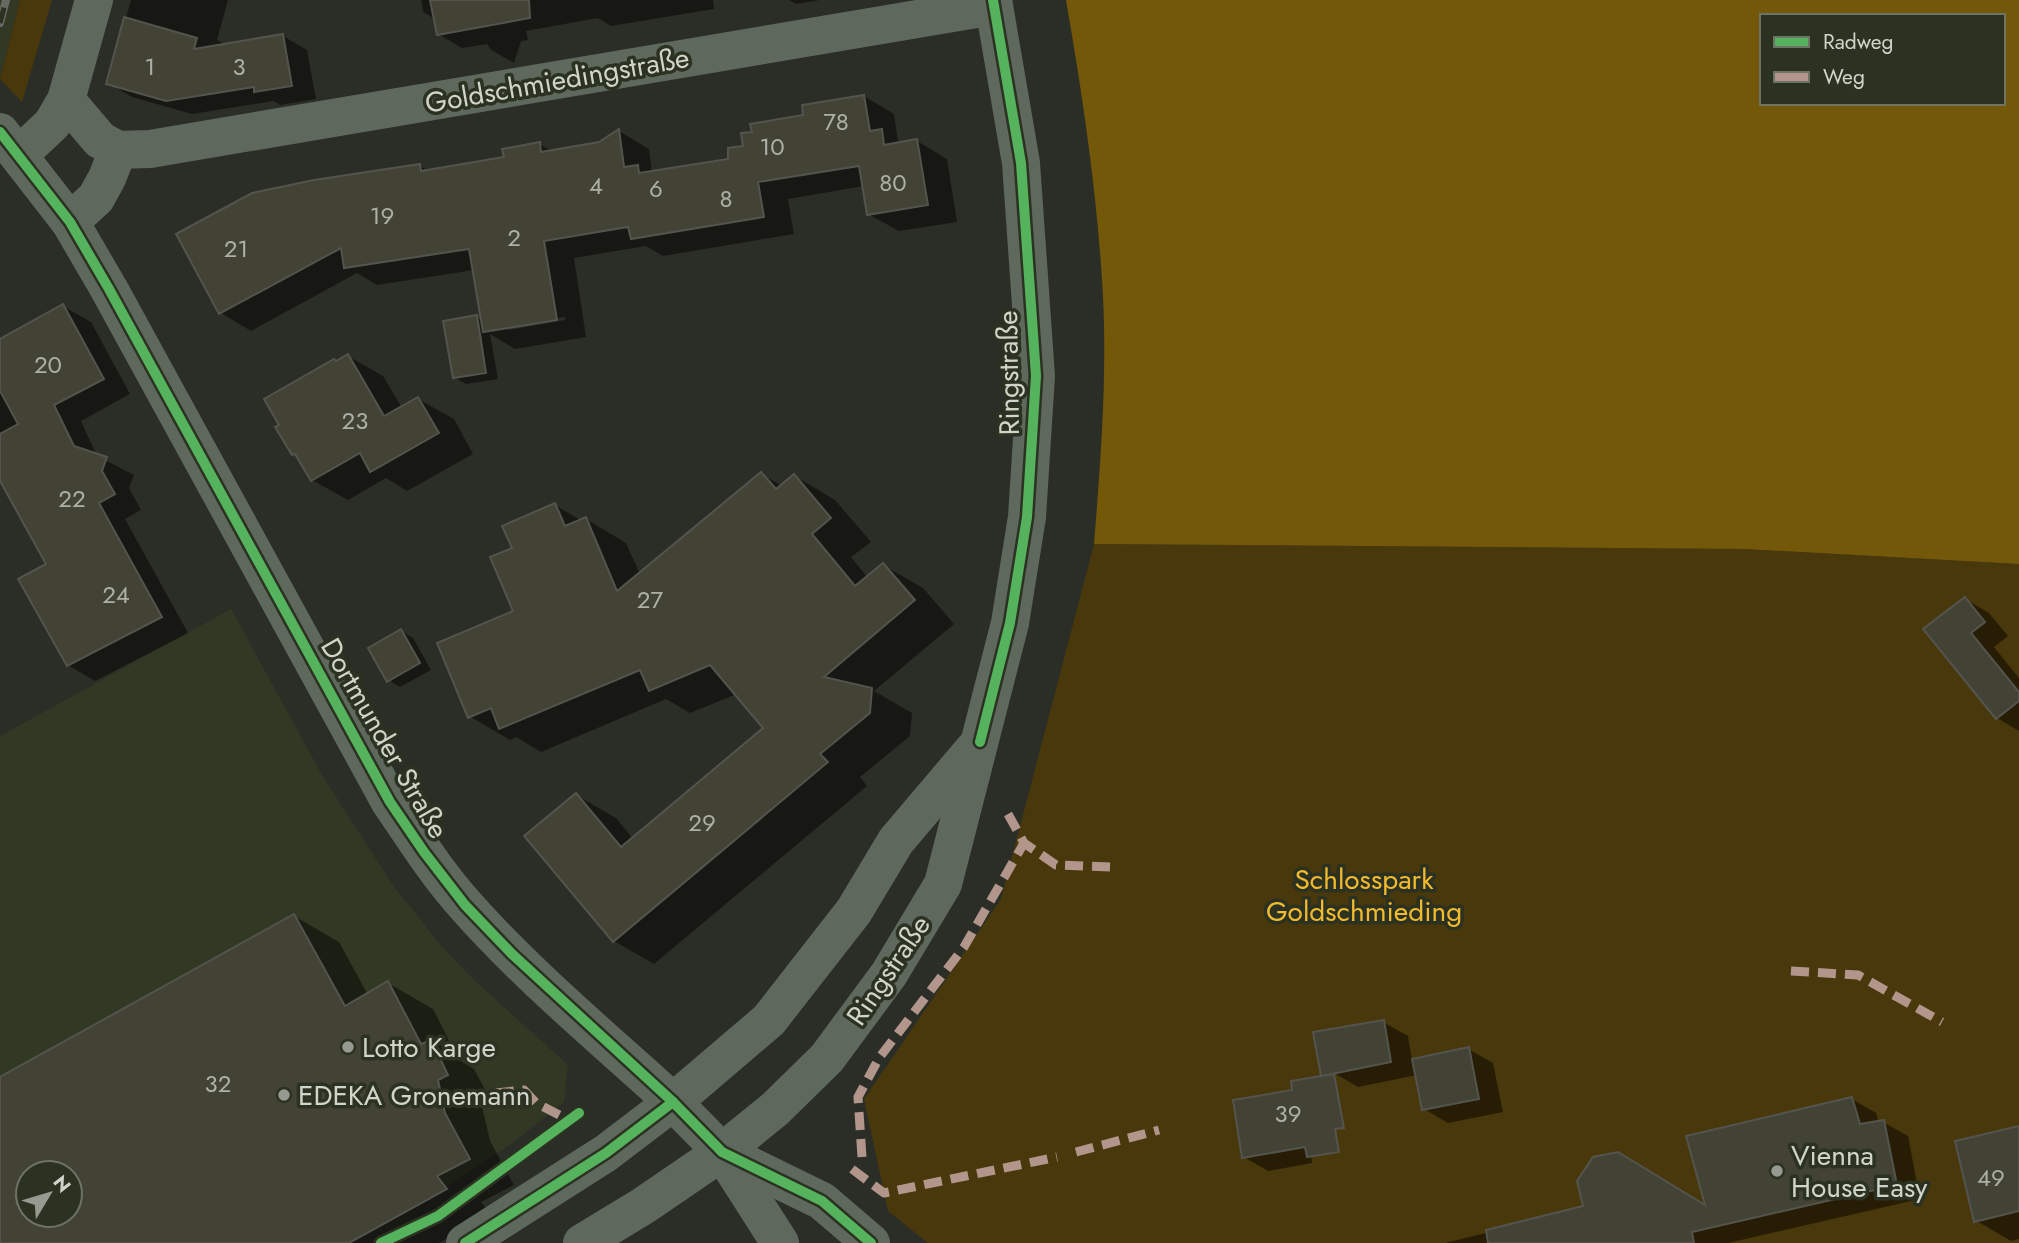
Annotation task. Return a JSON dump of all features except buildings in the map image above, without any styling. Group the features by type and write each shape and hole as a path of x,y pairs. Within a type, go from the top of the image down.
{"main road":[{"name":"Ringstraße","path":"582,1243 722,1153 775,1109 828,1058 889,974 943,884 1010,622 1027,517 1036,376 1021,163 994,3"},
{"name":"Ringstraße","path":"465,1243 606,1153 673,1102 769,1020 853,911 895,841 980,742"},
{"name":"Dortmunder Straße","path":"673,1102 722,1153 780,1243"},
{"name":"Dortmunder Straße","path":"722,1153 822,1201 871,1243"}],"street":[{"path":"10,144 52,124 66,100 94,0"},
{"name":"Goldschmiedingstraße","path":"134,150 994,3"},
{"path":"66,100 100,140 134,150 107,178 96,198 70,222"},
{"name":"Dortmunder Straße","path":"10,144 70,222 390,802 424,852 465,905 512,954 673,1102"}],"shaded area":[{"path":"0,0 20,0 0,79"},
{"path":"1066,0 2019,0 2019,564 1745,549 1094,544 1103,412 1104,312 1083,104"},
{"path":"231,609 322,775 392,884 444,949 474,980 568,1065 564,1102 447,1189 349,1243 0,1243 0,736"}],"green space":[{"path":"20,0 52,0 22,102 0,79"},
{"name":"Schlosspark Goldschmieding","path":"1094,544 1745,549 2019,564 2019,1243 928,1243 888,1211 864,1099 1001,899"}],"railway":[{"path":"0,23 6,0"}],"marked path":[{"path":"1008,814 1024,843 1056,865 1111,867"},
{"path":"862,1157 858,1097 879,1058 964,947 1024,843"},
{"path":"1791,971 1858,975 1942,1022"},
{"path":"496,1093 524,1090 536,1103 569,1120"},
{"path":"1076,1152 1159,1130"},
{"path":"852,1169 884,1193 1057,1157"}],"cycle path":[{"path":"980,742 1010,623 1027,517 1036,376 1021,163 993,0"},
{"path":"0,132 70,222 390,802 465,905 512,954 673,1102 722,1152 822,1201 871,1243"},
{"path":"465,1243 606,1153 673,1102"},
{"path":"381,1243 438,1216 579,1113"}],"place":[{"name":"Lotto Karge","path":"348,1047"},
{"name":"EDEKA Gronemann","path":"284,1095"},
{"name":"Vienna House Easy","path":"1777,1171"}]}
